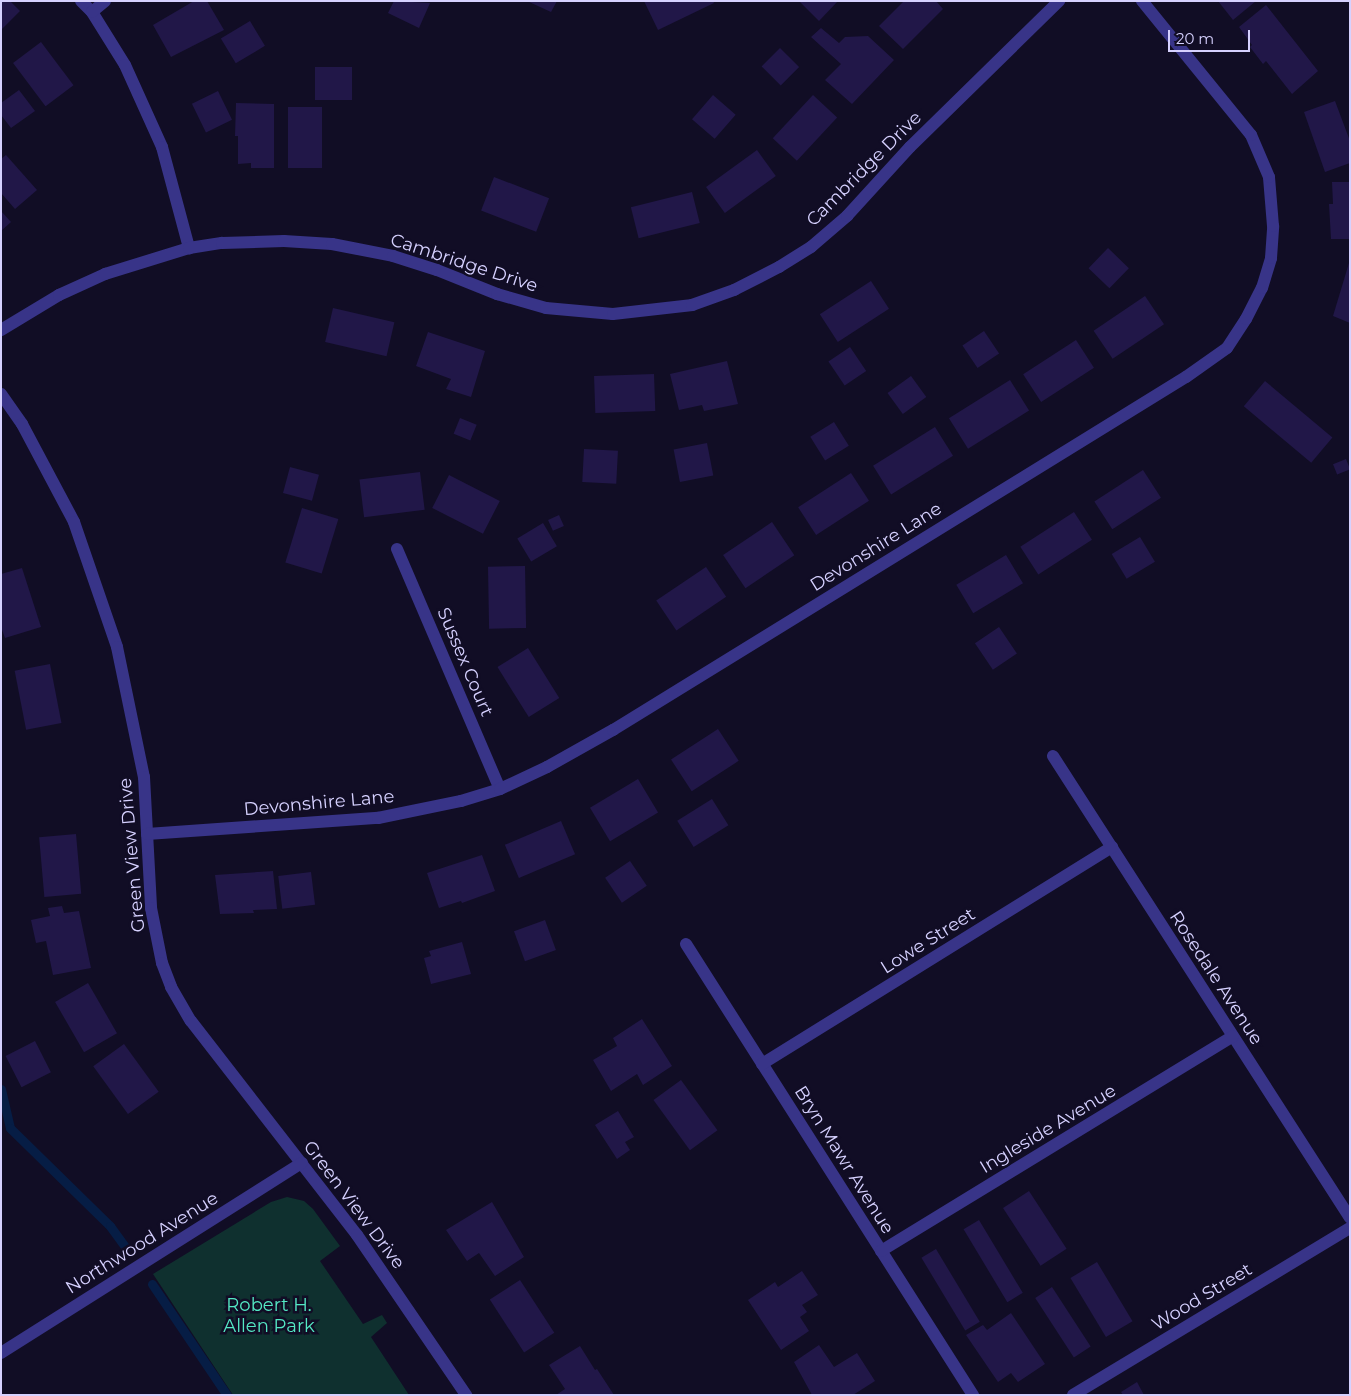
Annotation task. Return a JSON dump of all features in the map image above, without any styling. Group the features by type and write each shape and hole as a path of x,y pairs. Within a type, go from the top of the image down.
{"street":[{"path":"81,1 92,12 125,65 162,147 189,248"},
{"path":"92,12 105,1"},
{"name":"Cambridge Drive","path":"1,330 59,295 105,274 189,248 222,243 284,241 332,244 393,256 437,270 496,294 546,308 613,314 692,305 734,290 779,267 811,247 847,216 910,147 1059,1"},
{"name":"Devonshire Lane","path":"147,834 378,818 461,801 500,789 547,767 613,730 1186,377 1227,348 1246,320 1258,296 1271,258 1273,226 1269,177 1251,135 1142,1"},
{"name":"Green View Drive","path":"1,394 22,424 74,522 117,647 144,777 152,908 162,962 171,987 191,1021 357,1235 466,1395"},
{"name":"Sussex Court","path":"397,549 500,789"},
{"name":"Rosedale Avenue","path":"1054,756 1350,1218"},
{"name":"Lowe Street","path":"762,1064 1112,847"},
{"name":"Bryn Mawr Avenue","path":"686,944 973,1395"},
{"name":"Ingleside Avenue","path":"881,1251 1233,1036"},
{"name":"Northwood Avenue","path":"1,1353 302,1163"},
{"name":"Wood Street","path":"1073,1395 1350,1228"}],"green space":[{"name":"Robert H. Allen Park","path":"287,1197 304,1201 313,1209 340,1246 320,1261 363,1324 382,1315 387,1323 371,1337 409,1395 233,1395 153,1274 271,1202"}],"building":[{"path":"1,1 10,1 20,11 1,30"},
{"path":"194,1 207,1 224,30 171,57 153,25"},
{"path":"394,1 430,3 419,28 388,13"},
{"path":"527,1 557,1 551,12"},
{"path":"644,1 713,1 714,3 658,30"},
{"path":"799,1 838,1 819,21"},
{"path":"904,1 936,1 943,9 903,49 879,26"},
{"path":"1218,1 1256,1 1233,20"},
{"path":"1266,5 1318,71 1292,94 1266,61 1263,64 1250,47 1252,45 1239,27"},
{"path":"250,21 265,46 236,63 221,39"},
{"path":"821,28 839,43 845,37 868,36 894,60 852,104 825,80 841,64 811,37"},
{"path":"41,42 73,85 46,106 13,63"},
{"path":"780,48 799,67 781,85 762,66"},
{"path":"315,67 352,67 352,100 315,100"},
{"path":"19,90 35,111 11,128 1,115 1,103"},
{"path":"218,91 232,120 206,132 192,104"},
{"path":"713,95 736,115 715,139 692,119"},
{"path":"813,95 837,118 797,161 773,138"},
{"path":"1335,101 1350,141 1350,163 1325,172 1304,112"},
{"path":"236,103 274,104 274,168 251,168 251,163 238,164 238,136 235,136"},
{"path":"288,107 322,107 322,168 288,168"},
{"path":"757,150 776,176 725,213 706,187"},
{"path":"6,155 37,190 15,209 1,193 1,159"},
{"path":"494,177 549,198 536,232 481,211"},
{"path":"1332,182 1350,182 1350,239 1331,239 1329,204 1333,204"},
{"path":"692,192 700,223 639,238 631,207"},
{"path":"1,211 11,222 1,231"},
{"path":"1108,248 1129,268 1109,288 1089,268"},
{"path":"1350,263 1350,323 1333,316"},
{"path":"871,281 889,309 838,342 820,314"},
{"path":"1145,296 1164,324 1113,359 1094,331"},
{"path":"333,308 394,322 387,356 325,342"},
{"path":"984,331 999,353 978,368 962,346"},
{"path":"428,332 485,351 471,397 446,389 451,379 416,366"},
{"path":"1076,340 1094,368 1041,402 1023,374"},
{"path":"850,347 866,371 845,386 828,362"},
{"path":"727,361 738,404 704,411 702,405 679,410 670,374"},
{"path":"654,374 655,411 595,413 594,376"},
{"path":"911,376 926,397 903,414 888,393"},
{"path":"1010,380 1029,411 968,449 949,418"},
{"path":"1265,381 1332,438 1311,463 1244,406"},
{"path":"460,418 477,425 470,441 454,434"},
{"path":"834,422 849,446 825,461 810,437"},
{"path":"935,427 953,456 891,495 873,466"},
{"path":"707,443 713,475 680,482 674,449"},
{"path":"584,449 618,451 616,484 582,482"},
{"path":"1346,459 1350,469 1337,474 1333,464"},
{"path":"290,467 319,475 312,501 283,493"},
{"path":"1143,470 1161,498 1112,529 1094,502"},
{"path":"420,472 425,510 364,517 359,479"},
{"path":"851,473 869,501 816,535 798,507"},
{"path":"449,475 500,501 483,534 432,508"},
{"path":"302,508 338,519 322,574 285,563"},
{"path":"1074,512 1092,540 1038,575 1020,547"},
{"path":"559,515 564,526 553,531 548,520"},
{"path":"772,522 794,555 745,588 723,555"},
{"path":"543,523 557,546 531,562 517,538"},
{"path":"1140,537 1155,562 1127,579 1112,554"},
{"path":"1006,555 1023,583 973,613 956,585"},
{"path":"525,566 526,628 489,629 488,567"},
{"path":"706,567 726,597 676,630 656,601"},
{"path":"22,568 41,627 5,638 1,627 1,574"},
{"path":"999,627 1017,654 993,670 975,643"},
{"path":"528,648 559,698 529,717 497,667"},
{"path":"50,664 61,723 26,730 15,671"},
{"path":"718,729 739,761 692,791 671,759"},
{"path":"638,779 658,812 610,841 590,808"},
{"path":"712,799 728,825 694,847 677,821"},
{"path":"561,821 575,854 519,878 505,845"},
{"path":"76,834 81,894 44,897 39,837"},
{"path":"482,855 495,891 462,903 461,901 439,908 427,873"},
{"path":"630,861 647,886 622,903 605,878"},
{"path":"273,871 277,909 253,910 254,913 220,914 215,875"},
{"path":"311,872 315,905 282,909 278,876"},
{"path":"62,906 64,913 79,911 91,968 53,975 46,941 36,943 31,920 50,916 48,908"},
{"path":"545,920 556,950 525,961 514,931"},
{"path":"462,942 471,974 431,984 424,958 431,956 429,951"},
{"path":"88,983 117,1033 84,1052 55,1002"},
{"path":"642,1019 672,1066 643,1085 637,1074 611,1091 593,1060 617,1046 613,1038"},
{"path":"35,1041 51,1072 21,1087 6,1056"},
{"path":"124,1044 159,1092 128,1114 93,1066"},
{"path":"681,1080 717,1130 690,1150 653,1100"},
{"path":"618,1111 634,1137 625,1142 630,1150 617,1159 595,1125"},
{"path":"1029,1191 1067,1249 1041,1266 1003,1208"},
{"path":"492,1202 524,1257 495,1276 479,1253 467,1261 446,1230"},
{"path":"979,1220 1023,1293 1007,1302 964,1229"},
{"path":"936,1249 980,1322 965,1331 921,1258"},
{"path":"1097,1262 1133,1321 1106,1337 1070,1278"},
{"path":"802,1271 818,1295 802,1305 807,1312 800,1317 809,1331 781,1350 748,1300 775,1282 778,1287"},
{"path":"520,1280 554,1333 524,1352 490,1300"},
{"path":"1052,1287 1091,1347 1074,1357 1035,1298"},
{"path":"1011,1313 1045,1364 1018,1382 1011,1373 998,1382 966,1335 983,1325 987,1330"},
{"path":"819,1345 834,1367 857,1353 875,1381 853,1395 812,1395 794,1362"},
{"path":"580,1346 614,1395 556,1395 565,1389 549,1365"},
{"path":"1137,1382 1144,1395 1123,1395 1121,1392"}],"waterway":[{"path":"1,1089 10,1128 110,1226 126,1248"},
{"path":"152,1284 227,1395"}]}
